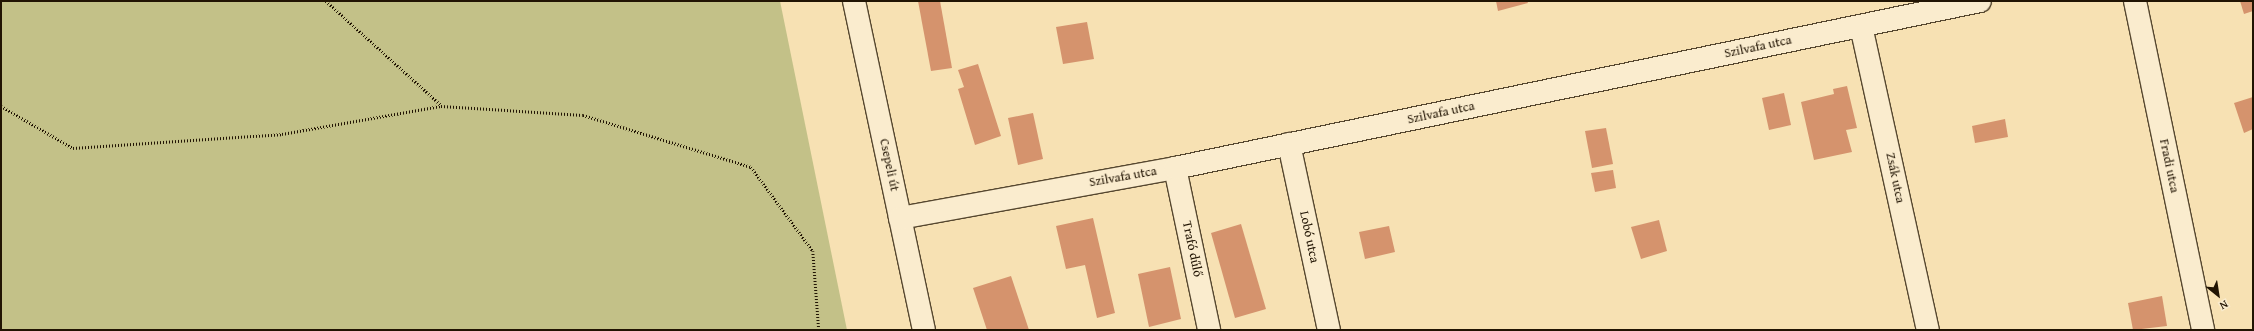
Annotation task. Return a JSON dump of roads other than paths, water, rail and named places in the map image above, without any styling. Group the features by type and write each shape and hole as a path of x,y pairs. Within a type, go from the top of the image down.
{"street":[{"name":"Csepeli út","path":"854,1 924,330"},
{"name":"Szilvafa utca","path":"900,218 1175,168 1980,1"},
{"name":"Fradi utca","path":"2135,1 2203,330"},
{"name":"Zsák utca","path":"1861,26 1928,330"},
{"name":"Lobó utca","path":"1289,144 1330,330"},
{"name":"Trafó dűlő","path":"1175,168 1209,330"}]}
